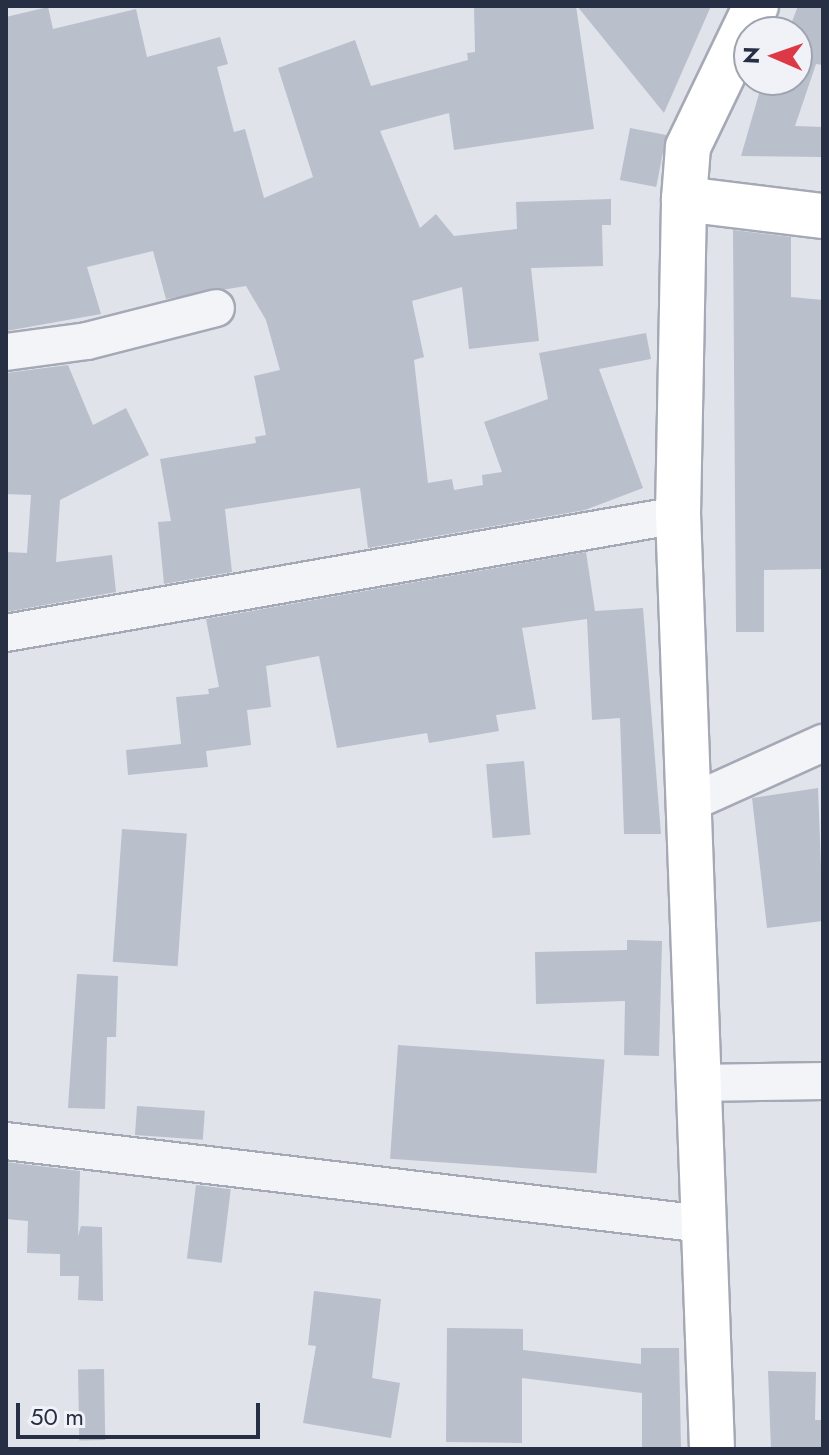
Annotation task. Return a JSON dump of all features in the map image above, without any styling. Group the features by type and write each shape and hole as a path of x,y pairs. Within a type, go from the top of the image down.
{"main road":[{"path":"712,1449 678,515 684,199 688,147 756,6"},
{"path":"684,199 823,216"}],"street":[{"path":"6,352 87,341 216,308"},
{"path":"6,633 678,515"},
{"path":"690,803 823,743"},
{"path":"697,1083 823,1081"},
{"path":"6,1141 703,1224"}],"building":[{"path":"474,6 576,6 594,129 454,150 449,113 380,131 420,228 436,214 454,236 517,229 516,202 611,199 611,225 602,225 603,266 531,268 539,341 469,349 462,287 412,301 424,357 414,360 428,483 452,479 454,490 483,485 482,475 502,472 484,422 548,399 539,353 646,333 651,359 599,369 643,488 585,510 368,548 360,488 225,509 232,572 164,584 158,522 171,521 160,459 256,443 255,437 266,435 254,376 280,370 266,320 246,286 166,299 153,251 87,267 101,314 6,331 6,17 48,7 53,29 136,9 147,57 220,37 228,64 217,67 234,132 245,129 264,198 313,177 278,68 355,40 371,86 468,60 467,53 475,52"},
{"path":"577,6 711,6 664,113"},
{"path":"798,6 823,6 823,65 816,64 813,73 813,16 794,16"},
{"path":"758,96 805,96 795,126 823,127 823,157 741,156"},
{"path":"630,128 666,135 656,187 620,180"},
{"path":"733,230 791,237 791,297 823,300 823,569 764,570 764,632 736,632"},
{"path":"68,365 93,425 126,408 149,455 60,500 56,562 112,555 116,592 6,612 6,552 27,553 31,495 6,494 6,373"},
{"path":"586,552 595,611 643,608 661,834 624,834 620,718 592,720 587,619 522,628 536,709 496,715 499,731 429,743 427,733 337,748 319,656 266,666 271,707 247,710 251,745 206,751 208,767 128,775 126,750 181,744 176,697 209,694 208,689 219,687 206,619"},
{"path":"524,761 530,835 493,838 486,764"},
{"path":"818,788 823,921 767,928 752,798"},
{"path":"122,829 187,834 178,966 113,962"},
{"path":"627,940 662,941 659,1056 624,1055 625,1001 536,1004 535,952 627,950"},
{"path":"77,974 118,976 116,1037 107,1037 105,1109 68,1108"},
{"path":"398,1045 604,1059 597,1173 390,1159"},
{"path":"137,1106 205,1111 203,1140 135,1135"},
{"path":"6,1162 80,1171 78,1236 81,1226 102,1227 103,1301 78,1300 79,1276 60,1276 60,1254 27,1253 28,1221 6,1219"},
{"path":"196,1185 231,1189 222,1263 187,1258"},
{"path":"314,1291 381,1299 372,1378 400,1383 391,1438 303,1423 316,1346 308,1345"},
{"path":"447,1328 523,1329 523,1350 641,1364 641,1348 679,1348 681,1449 642,1449 642,1393 522,1378 522,1443 446,1442"},
{"path":"78,1369 104,1369 105,1440 79,1440"},
{"path":"768,1371 816,1372 815,1420 823,1420 823,1449 771,1449"}]}
